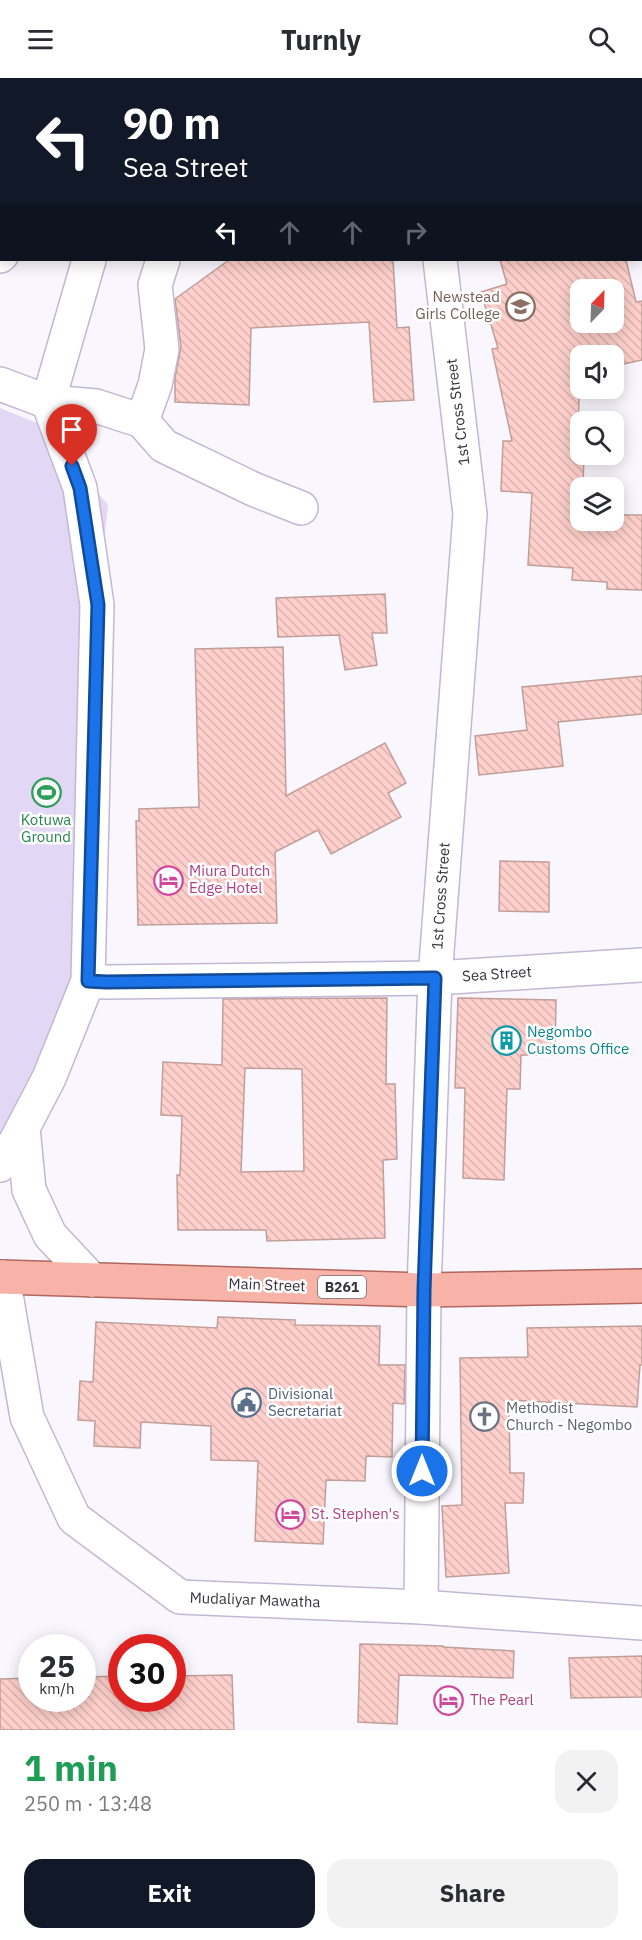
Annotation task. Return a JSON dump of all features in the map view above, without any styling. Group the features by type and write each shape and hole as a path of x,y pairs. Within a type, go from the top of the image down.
{"main road":[{"name":"Main Street","path":"1,1277 424,1290 642,1286"}],"street":[{"path":"0,1165 23,1128 49,1078 88,981 98,605 80,488 48,402 89,261"},
{"path":"142,420 155,385 162,349 155,285 163,261"},
{"name":"1st Cross Street","path":"421,1607 424,1290 435,978 470,514 440,261"},
{"path":"0,384 48,402 96,406 142,420 164,446 253,489 301,508"},
{"name":"Sea Street","path":"88,981 435,978 642,965"},
{"path":"23,1128 29,1190 50,1235 92,1280"},
{"name":"Mudaliyar Mawatha","path":"1,1277 27,1417 74,1518 180,1596 421,1607 642,1623"}],"shaded area":[{"name":"Kotuwa Ground","path":"0,408 42,425 108,505 97,605 88,981 0,1165"}],"building":[{"path":"228,261 393,261 397,328 409,327 414,400 374,402 369,322 251,328 249,405 175,402 175,378 181,347 175,299"},
{"path":"500,261 626,261 636,302 642,301 642,360 624,364 624,345 570,345 570,399 579,399 579,411 570,411 570,465 584,465 583,477 570,477 570,531 624,531 624,515 642,515 642,590 607,589 607,582 572,580 573,568 528,565 532,493 501,491 503,441 512,441 492,349 498,348 481,292 507,284"},
{"path":"385,594 387,633 372,633 377,665 345,670 339,635 278,637 276,598"},
{"path":"283,647 286,796 385,743 406,783 388,793 401,817 331,854 318,830 275,852 277,923 138,925 136,821 139,821 139,809 199,807 195,649"},
{"path":"642,676 642,714 558,722 563,766 479,775 475,736 527,730 522,687"},
{"path":"500,861 549,862 549,912 499,911"},
{"path":"387,998 386,1084 395,1084 397,1159 383,1160 385,1238 267,1241 266,1230 178,1230 177,1175 180,1175 182,1116 161,1115 163,1062 222,1065 223,999","holes":["245,1068 302,1069 304,1171 241,1172"]},
{"name":"Negombo Customs Office","path":"458,998 556,1000 555,1055 521,1055 520,1089 507,1089 504,1180 463,1178 465,1088 455,1088"},
{"path":"218,1317 295,1320 295,1325 380,1326 379,1365 405,1365 404,1404 393,1403 392,1457 366,1456 365,1481 326,1480 323,1544 255,1541 258,1461 211,1460 211,1426 141,1422 140,1448 94,1446 95,1421 78,1420 80,1381 93,1382 96,1322 217,1328"},
{"path":"642,1326 642,1365 640,1365 637,1407 509,1400 510,1473 524,1473 523,1503 505,1503 509,1573 446,1577 442,1506 462,1505 460,1358 528,1357 527,1328"},
{"path":"360,1644 514,1651 513,1678 399,1675 397,1724 358,1722"},
{"path":"642,1656 642,1697 571,1698 569,1658"},
{"path":"232,1675 234,1730 0,1730 0,1679 18,1678 18,1712 96,1712 96,1677 108,1676 108,1712 186,1712 186,1676"}],"place":[{"name":"Newstead Girls College","path":"521,306"},
{"name":"Kotuwa Ground","path":"46,793"},
{"name":"Miura Dutch Edge Hotel","path":"168,880"},
{"name":"Negombo Customs Office","path":"506,1041"},
{"name":"Divisional Secretariat","path":"247,1403"},
{"name":"Methodist Church - Negombo","path":"485,1417"},
{"name":"St. Stephen's","path":"290,1514"},
{"name":"The Pearl","path":"449,1700"}],"route":[{"path":"72,466 80,488 98,605 88,981 435,978 424,1290 422,1471"}]}
